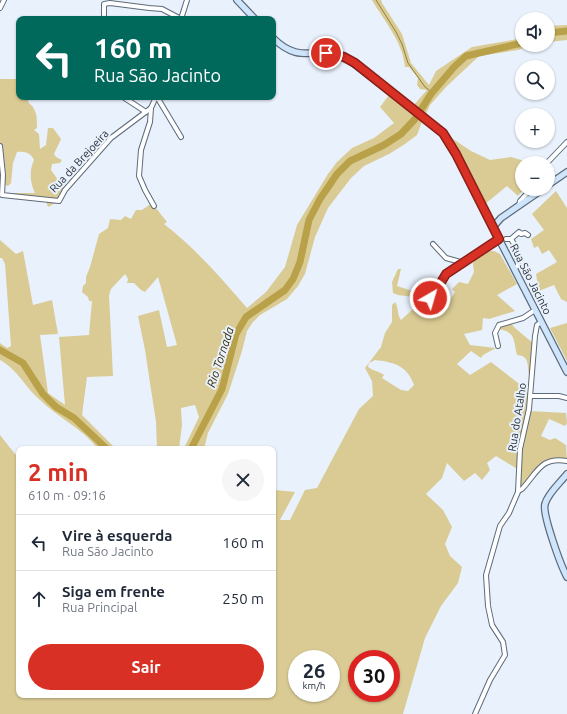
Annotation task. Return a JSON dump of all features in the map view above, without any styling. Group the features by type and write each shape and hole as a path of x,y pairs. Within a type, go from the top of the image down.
{"main road":[{"path":"237,0 252,16"},
{"name":"Rua São Jacinto","path":"276,41 282,47 293,53 330,53 344,57 355,63 443,133 448,140 567,372"},
{"path":"555,180 567,172"},
{"path":"493,227 501,218 533,196"},
{"path":"490,221 501,218"},
{"path":"567,474 548,498 544,508 552,537 567,577"}],"street":[{"path":"0,8 4,0"},
{"path":"182,16 187,0"},
{"path":"104,15 104,4 110,3 162,9 175,16"},
{"path":"128,100 146,112"},
{"name":"Rua da Brejoeira","path":"0,146 3,175 2,195 59,201 65,190 111,138 151,108 155,100"},
{"path":"158,100 181,137"},
{"path":"151,108 150,122 140,150 139,176 154,206"},
{"path":"554,156 567,142"},
{"path":"519,206 520,201 525,196"},
{"path":"514,268 518,266 517,250 508,239 519,232 521,234 526,233 528,235"},
{"path":"419,309 440,284 446,274 499,239"},
{"path":"433,244 446,258 464,263"},
{"path":"498,346 495,333 499,326 523,318 535,310"},
{"name":"Rua do Atalho","path":"475,714 490,680 505,655 503,642 492,625 488,606 486,575 500,526 509,513 518,491 520,449 531,396 535,336 538,325 541,322"},
{"path":"531,396 559,396 567,398"},
{"path":"518,491 522,489 538,468 545,462 553,460 567,461"}],"shaded area":[{"path":"372,0 381,0 402,34 411,63 429,85 436,71 472,47 515,39 515,50 479,56 446,87 430,105 425,116 413,106 427,90 420,89 417,85 418,78 409,67 405,67 401,49"},
{"path":"567,25 567,40 555,41 555,26"},
{"path":"0,79 16,79 16,100 28,100 28,102 33,107 36,114 37,128 34,130 39,134 40,149 46,145 48,128 53,128 61,139 54,154 62,160 60,163 52,164 51,170 65,190 59,201 48,207 45,198 11,198 10,193 35,193 31,176 31,168 34,160 27,153 17,152 13,163 11,183 8,186 5,185 2,149 0,148"},
{"path":"389,95 423,119 417,135 389,154 364,166 351,178 328,208 315,237 305,274 298,286 287,299 260,315 247,331 228,394 208,433 205,446 185,446 199,417 195,405 181,408 182,425 179,446 157,446 156,422 145,350 138,316 159,310 167,347 177,345 158,277 145,292 134,283 127,283 128,279 125,274 111,289 109,295 113,376 87,377 82,415 113,446 95,446 85,435 46,405 7,364 0,360 0,343 7,348 11,346 5,264 2,258 0,258 0,240 16,254 23,251 33,305 52,300 58,334 40,335 48,393 65,405 59,337 89,335 92,301 89,301 88,297 82,292 83,286 86,283 86,277 99,234 108,228 110,219 121,220 125,216 131,219 136,210 142,210 152,203 167,222 164,224 198,254 247,308 266,292 285,267 297,225 337,162 352,148 374,138 394,123 380,107"},
{"path":"450,137 471,151 490,160 511,157 515,158 515,193 507,186 485,204"},
{"path":"556,191 567,208 567,302 561,299 554,285 539,291 536,274 557,262 549,250 542,254 538,246 534,248 531,239 544,230 532,214 551,196 555,196"},
{"path":"485,251 494,251 500,254 517,284 497,295 515,311 489,319 483,318 482,330 464,334 470,345 496,348 483,355 481,358 471,351 457,364 470,375 491,362 531,393 529,411 566,413 567,423 565,426 549,419 541,436 550,440 555,438 566,445 567,461 545,462 518,491 519,470 496,456 487,463 490,470 482,480 475,473 464,481 447,463 442,478 426,494 443,510 452,527 445,544 450,556 462,567 458,583 441,606 425,638 403,714 0,714 0,435 16,455 16,698 276,698 276,490 295,492 280,520 290,520 305,490 317,488 359,409 373,396 372,381 365,368 381,347 385,333 392,322 392,305 395,302 401,320 413,309 413,297 393,293 392,282 398,269 401,269 397,286 419,293 415,304 426,315 430,314 436,306 444,309 455,292 452,289 459,282 468,284 474,272 473,264 475,259","holes":["375,360 393,364 403,369 411,378 414,385 408,391 401,390 382,378 384,375 368,367 369,363"]},
{"path":"510,322 534,344 532,377 529,375 526,359 517,355 511,334 504,330 498,329 499,325"},
{"path":"567,323 567,361 550,328"}],"waterway":[{"path":"376,0 396,32 402,44 408,63 425,87 433,93"},
{"name":"Rio Tornada","path":"555,32 567,31"},
{"name":"Rio Tornada","path":"193,446 222,389 236,334 246,317 285,290 293,279 300,262 309,220 320,199 337,174 350,161 384,145 401,134 415,119 431,94 454,67 466,56 515,45"},
{"name":"Rio Tornada","path":"0,350 23,363 43,394 56,407 74,418 104,446"}],"route":[{"path":"326,53 344,57 355,63 443,133 456,154 499,239 446,274 430,298"}]}
